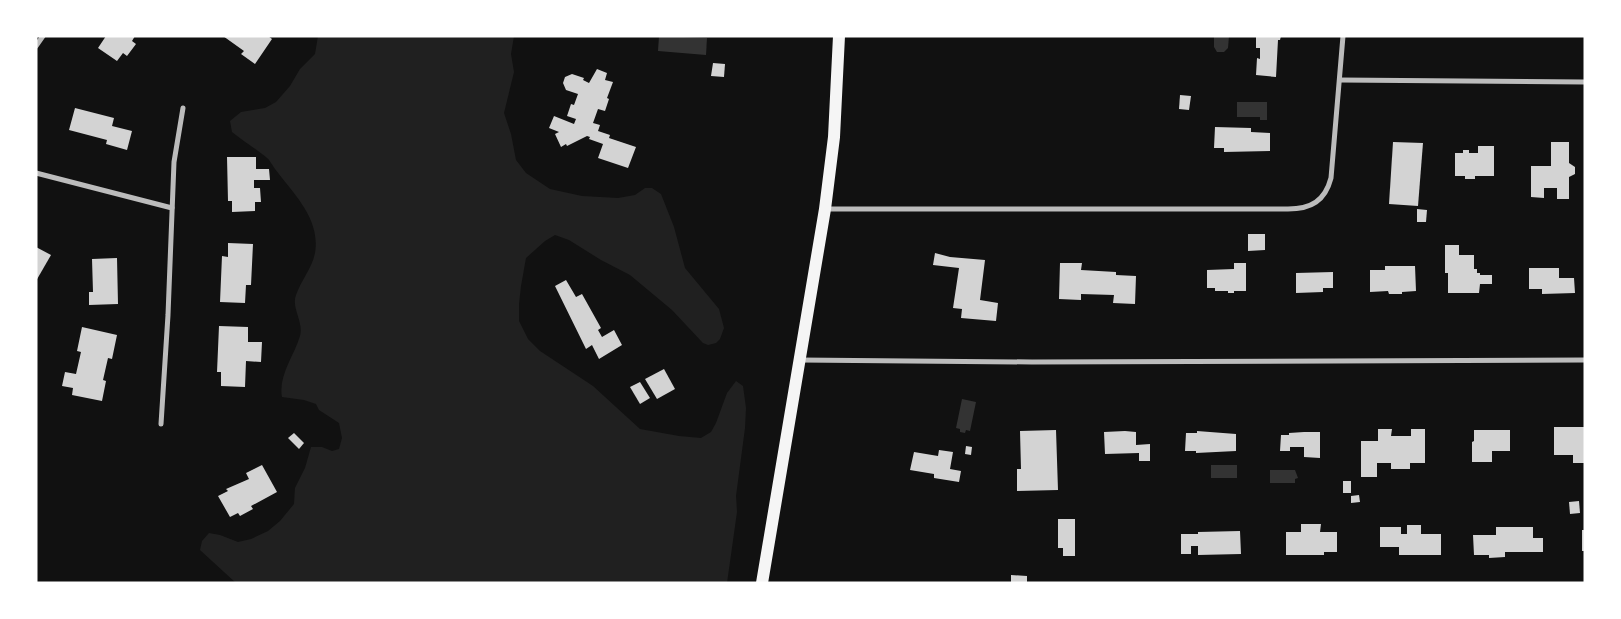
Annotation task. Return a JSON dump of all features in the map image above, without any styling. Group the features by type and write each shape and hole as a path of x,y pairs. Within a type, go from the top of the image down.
{"main road":[{"path":"762,583 825,209 834,137 839,36"}],"street":[{"path":"36,46 42,36"},
{"path":"825,209 1304,208 1318,201 1328,188 1332,169 1342,36"},
{"path":"1340,80 1585,82"},
{"path":"161,424 175,152 183,108"},
{"path":"36,173 172,208"},
{"path":"800,360 1023,362 1585,360"}],"shaded area":[{"path":"318,36 514,36 511,54 514,72 504,113 511,134 516,160 526,173 550,189 582,196 618,198 635,195 645,188 652,188 661,194 674,227 685,268 719,309 724,328 720,339 716,343 708,345 703,343 672,310 630,275 569,240 555,235 545,241 526,258 519,304 519,321 528,339 540,351 593,386 640,429 701,438 711,432 727,393 736,381 743,386 746,408 745,428 736,496 737,512 727,583 236,583 200,550 202,541 209,533 238,542 251,539 268,531 280,521 294,504 295,488 305,468 311,447 322,447 332,451 339,449 342,438 339,423 319,410 316,404 282,397 281,389 284,374 301,331 295,300 314,259 316,241 314,229 304,207 269,160 232,132 230,121 241,112 265,108 276,102 290,86 300,69 315,54"},
{"path":"659,36 707,38 706,55 658,51"},
{"path":"1214,36 1229,36 1228,48 1224,52 1217,52 1214,47"},
{"path":"1237,102 1267,102 1267,120 1260,120 1260,117 1237,117"},
{"path":"962,399 976,402 970,431 966,430 965,433 960,432 960,429 956,428"},
{"path":"1211,465 1237,465 1237,478 1211,478"},
{"path":"1270,470 1295,470 1298,478 1295,479 1295,483 1270,483"}],"building":[{"path":"106,36 135,36 132,41 136,44 127,56 123,53 117,61 98,48"},
{"path":"223,36 268,36 272,39 255,64 241,54 244,51"},
{"path":"1256,36 1281,36 1280,40 1278,40 1276,77 1256,75 1257,58 1260,59 1260,48 1256,48"},
{"path":"713,63 725,64 724,77 711,76"},
{"path":"597,69 607,73 605,80 613,82 607,98 609,99 605,111 598,109 593,123 600,125 598,131 610,135 609,138 636,147 628,168 598,158 603,144 589,139 590,137 587,136 561,147 555,134 559,132 549,128 554,116 574,124 576,119 567,116 571,104 574,105 578,94 566,90 563,83 565,77 572,74 584,78 583,80 589,83"},
{"path":"1180,95 1191,96 1189,110 1179,109"},
{"path":"75,108 114,118 112,126 132,131 127,150 106,144 107,140 69,130"},
{"path":"1215,127 1251,128 1251,132 1270,133 1270,151 1224,152 1224,148 1214,148"},
{"path":"1393,142 1423,143 1418,206 1389,204"},
{"path":"1551,142 1569,142 1569,163 1575,167 1575,174 1569,177 1569,199 1557,199 1557,188 1544,188 1544,198 1531,197 1531,166 1551,166"},
{"path":"1478,146 1494,146 1494,176 1475,176 1475,179 1465,179 1465,176 1455,176 1455,153 1463,153 1463,150 1469,150 1469,153 1478,153"},
{"path":"227,157 256,157 256,169 269,169 270,180 254,180 254,188 260,188 261,202 255,202 255,211 232,212 232,201 228,201"},
{"path":"1417,209 1427,210 1426,222 1417,222"},
{"path":"1248,234 1265,234 1265,250 1248,251"},
{"path":"228,243 253,244 251,285 246,285 245,303 220,302 222,256 228,257"},
{"path":"1445,245 1459,245 1459,255 1474,255 1474,269 1477,269 1477,273 1480,273 1480,275 1492,275 1492,284 1480,284 1479,293 1448,293 1448,273 1445,273"},
{"path":"36,247 51,255 36,281"},
{"path":"935,253 950,257 985,260 980,300 998,303 996,321 961,318 962,309 953,308 959,268 933,265"},
{"path":"117,258 118,304 89,305 89,292 93,292 92,259"},
{"path":"1060,263 1082,263 1081,270 1116,272 1116,275 1136,276 1135,304 1113,303 1114,295 1081,294 1081,300 1059,299"},
{"path":"1234,263 1246,263 1246,291 1228,293 1228,291 1215,291 1215,288 1207,288 1207,270 1234,269"},
{"path":"1385,266 1415,266 1416,291 1402,292 1402,294 1389,294 1388,291 1370,292 1370,270 1385,270"},
{"path":"1529,268 1559,268 1559,278 1574,278 1575,293 1542,294 1542,289 1529,289"},
{"path":"1333,272 1333,288 1323,288 1323,292 1296,293 1296,273"},
{"path":"566,280 576,297 582,294 601,328 598,330 602,337 614,330 622,345 599,359 592,345 586,349 555,286"},
{"path":"219,326 248,327 248,342 262,342 261,362 246,361 245,387 221,386 221,372 217,372"},
{"path":"82,327 117,335 112,359 108,358 103,380 106,381 102,401 72,395 73,388 62,386 65,372 76,374 81,352 77,351"},
{"path":"664,369 675,389 657,399 645,379"},
{"path":"640,382 650,398 640,404 630,387"},
{"path":"1554,427 1585,427 1585,463 1573,463 1573,455 1554,455"},
{"path":"1378,429 1392,429 1391,436 1411,436 1411,429 1425,429 1425,463 1410,463 1410,469 1391,469 1391,463 1377,463 1377,477 1361,477 1361,441 1378,441"},
{"path":"1056,430 1058,490 1017,491 1017,469 1021,469 1020,431"},
{"path":"1474,430 1510,430 1510,451 1492,451 1492,462 1472,462"},
{"path":"1197,431 1236,434 1236,451 1196,453 1196,451 1185,451 1186,433 1197,433"},
{"path":"1104,432 1136,432 1136,445 1150,444 1150,461 1139,461 1139,453 1105,454"},
{"path":"1320,432 1320,458 1304,457 1304,447 1290,447 1290,451 1280,451 1281,435"},
{"path":"294,433 304,443 299,449 288,438"},
{"path":"966,446 972,447 971,455 965,454"},
{"path":"939,450 953,452 950,469 961,471 959,482 934,478 934,474 910,470 914,452 938,456"},
{"path":"262,465 277,492 251,506 253,509 240,516 238,513 230,517 218,496 228,491 226,489 249,479 246,473"},
{"path":"1343,481 1351,481 1351,493 1343,493"},
{"path":"1359,495 1360,502 1351,503 1351,496"},
{"path":"1579,501 1580,513 1570,514 1569,502"},
{"path":"1058,519 1075,519 1075,556 1063,556 1063,548 1058,548"},
{"path":"1301,524 1321,524 1320,532 1337,532 1337,552 1324,552 1324,555 1286,555 1286,532 1301,532"},
{"path":"1407,525 1421,525 1421,534 1441,534 1441,555 1399,555 1399,547 1380,547 1380,527 1401,527 1401,534 1407,534"},
{"path":"1496,527 1533,527 1533,538 1543,538 1543,552 1505,552 1505,557 1489,558 1489,555 1474,555 1473,535 1496,535"},
{"path":"1582,530 1585,530 1585,551 1582,551"},
{"path":"1240,531 1241,554 1198,555 1198,546 1191,546 1191,554 1181,554 1181,534"},
{"path":"1011,575 1027,576 1027,583 1011,583"}]}
